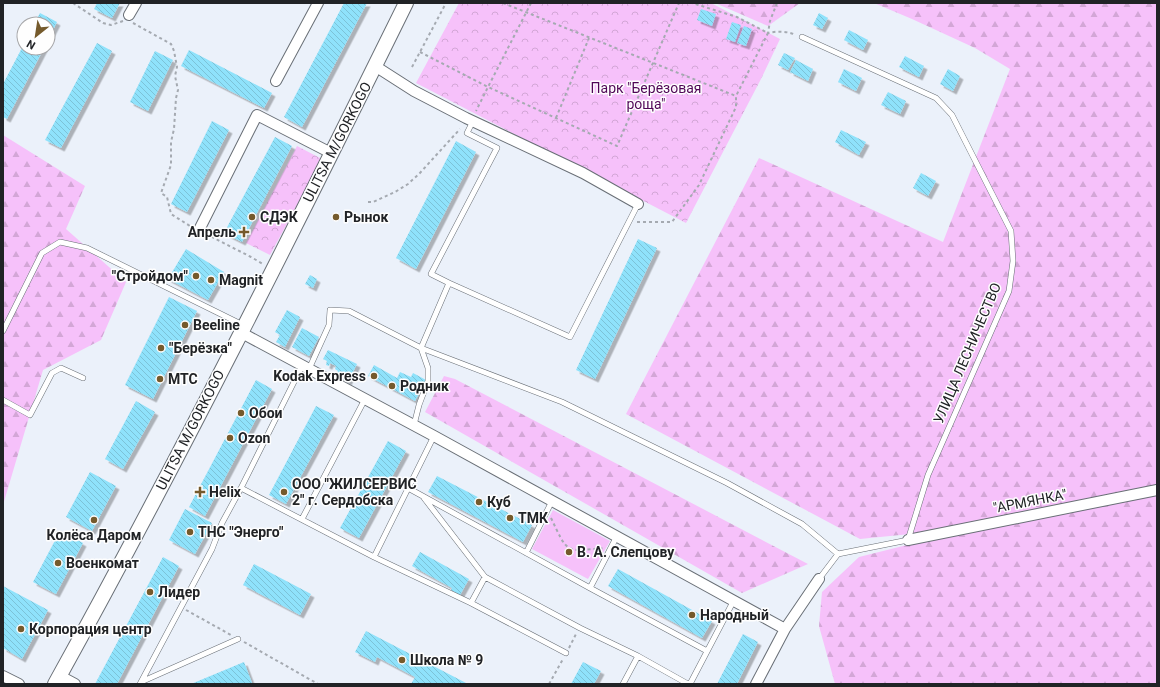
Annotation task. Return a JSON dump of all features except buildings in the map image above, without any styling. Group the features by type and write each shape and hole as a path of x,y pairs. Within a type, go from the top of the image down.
{"main road":[{"name":"ULITSA M/GORKOGO","path":"58,680 113,579 242,329 406,3"}],"street":[{"path":"129,15 136,3"},
{"path":"276,81 318,3"},
{"path":"375,66 414,91 583,173 638,204"},
{"path":"199,230 257,115 331,153"},
{"path":"242,329 306,368 434,436 550,505 617,536 785,628"},
{"name":"\"АРМЯНКА\"","path":"908,540 1157,490"},
{"path":"756,684 785,628 819,579"},
{"path":"3,676 19,684"},
{"path":"58,680 75,684"}],"lane":[{"name":"УЛИЦА ЛЕСНИЧЕСТВО","path":"802,37 936,98 952,115 1011,231 1013,261 1009,291 928,475 908,540"},
{"path":"470,119 467,133 497,148 431,274 570,338 638,204"},
{"path":"3,331 42,253 60,242 87,248 242,329"},
{"path":"414,425 419,405 428,381 428,368 421,348 449,283"},
{"path":"140,683 212,549 222,523 329,326 330,310 348,311 421,348 562,402 719,479 802,524 838,554"},
{"path":"3,400 30,415 52,373 61,368 83,378"},
{"path":"302,520 365,399"},
{"path":"374,557 434,436"},
{"path":"241,488 374,557 471,603 566,653"},
{"path":"408,488 707,651"},
{"path":"423,496 485,577 689,684 734,600"},
{"path":"526,553 550,505"},
{"path":"590,588 617,536"},
{"path":"819,579 838,554 908,540"},
{"path":"471,603 485,577"},
{"path":"140,683 238,639"},
{"path":"623,684 638,656"}],"path":[{"path":"73,3 103,23 111,25 126,21 171,44 177,67 175,76 178,90 174,129 171,142 171,165 161,193 167,197 171,214 251,256 272,270"},
{"path":"412,67 446,3"},
{"path":"503,3 736,96"},
{"path":"368,202 373,202 408,184 475,113 531,3"},
{"path":"420,52 488,87 617,146 679,3"},
{"path":"692,3 737,17 768,33 789,32 802,37"},
{"path":"629,223 672,222 699,185 736,107 736,96 768,33 770,21 777,3"},
{"path":"556,118 589,38"},
{"path":"550,505 564,546 576,551 611,547"},
{"path":"181,607 318,684"}],"green space":[{"name":"Парк \"Берёзовая роща\"","path":"459,3 711,3 780,39 762,77 686,223 416,83"},
{"path":"715,3 800,3 768,26"},
{"path":"874,3 1157,3 1157,485 910,534 860,539 626,414 759,158 943,242 1010,69 975,48"},
{"path":"3,135 85,186 66,229 126,282 101,340 43,370 3,505"},
{"path":"297,146 322,159 270,255 246,243"},
{"path":"444,376 455,379 808,564 742,593 425,412"},
{"path":"1157,495 1157,684 835,684 819,626 822,592 859,557 907,545"},
{"path":"553,510 610,541 588,579 532,549"}],"place":[{"name":"СДЭК","path":"252,217"},
{"name":"Рынок","path":"336,217"},
{"name":"Апрель","path":"244,232"},
{"name":"\"Стройдом\"","path":"196,276"},
{"name":"Magnit","path":"211,280"},
{"name":"Beeline","path":"185,325"},
{"name":"\"Берёзка\"","path":"161,348"},
{"name":"Kodak Express","path":"374,376"},
{"name":"МТС","path":"160,379"},
{"name":"Родник","path":"392,386"},
{"name":"Обои","path":"241,413"},
{"name":"Ozon","path":"230,438"},
{"name":"Helix","path":"200,492"},
{"name":"ООО \"ЖИЛСЕРВИС 2\" г. Сердобска","path":"284,492"},
{"name":"Куб","path":"479,502"},
{"name":"ТМК","path":"510,518"},
{"name":"Колёса Даром","path":"94,520"},
{"name":"ТНС \"Энерго\"","path":"190,532"},
{"name":"В. А. Слепцову","path":"569,552"},
{"name":"Военкомат","path":"58,563"},
{"name":"Лидер","path":"150,592"},
{"name":"Народный","path":"692,615"},
{"name":"Корпорация центр","path":"21,629"},
{"name":"Школа № 9","path":"402,660"}]}
